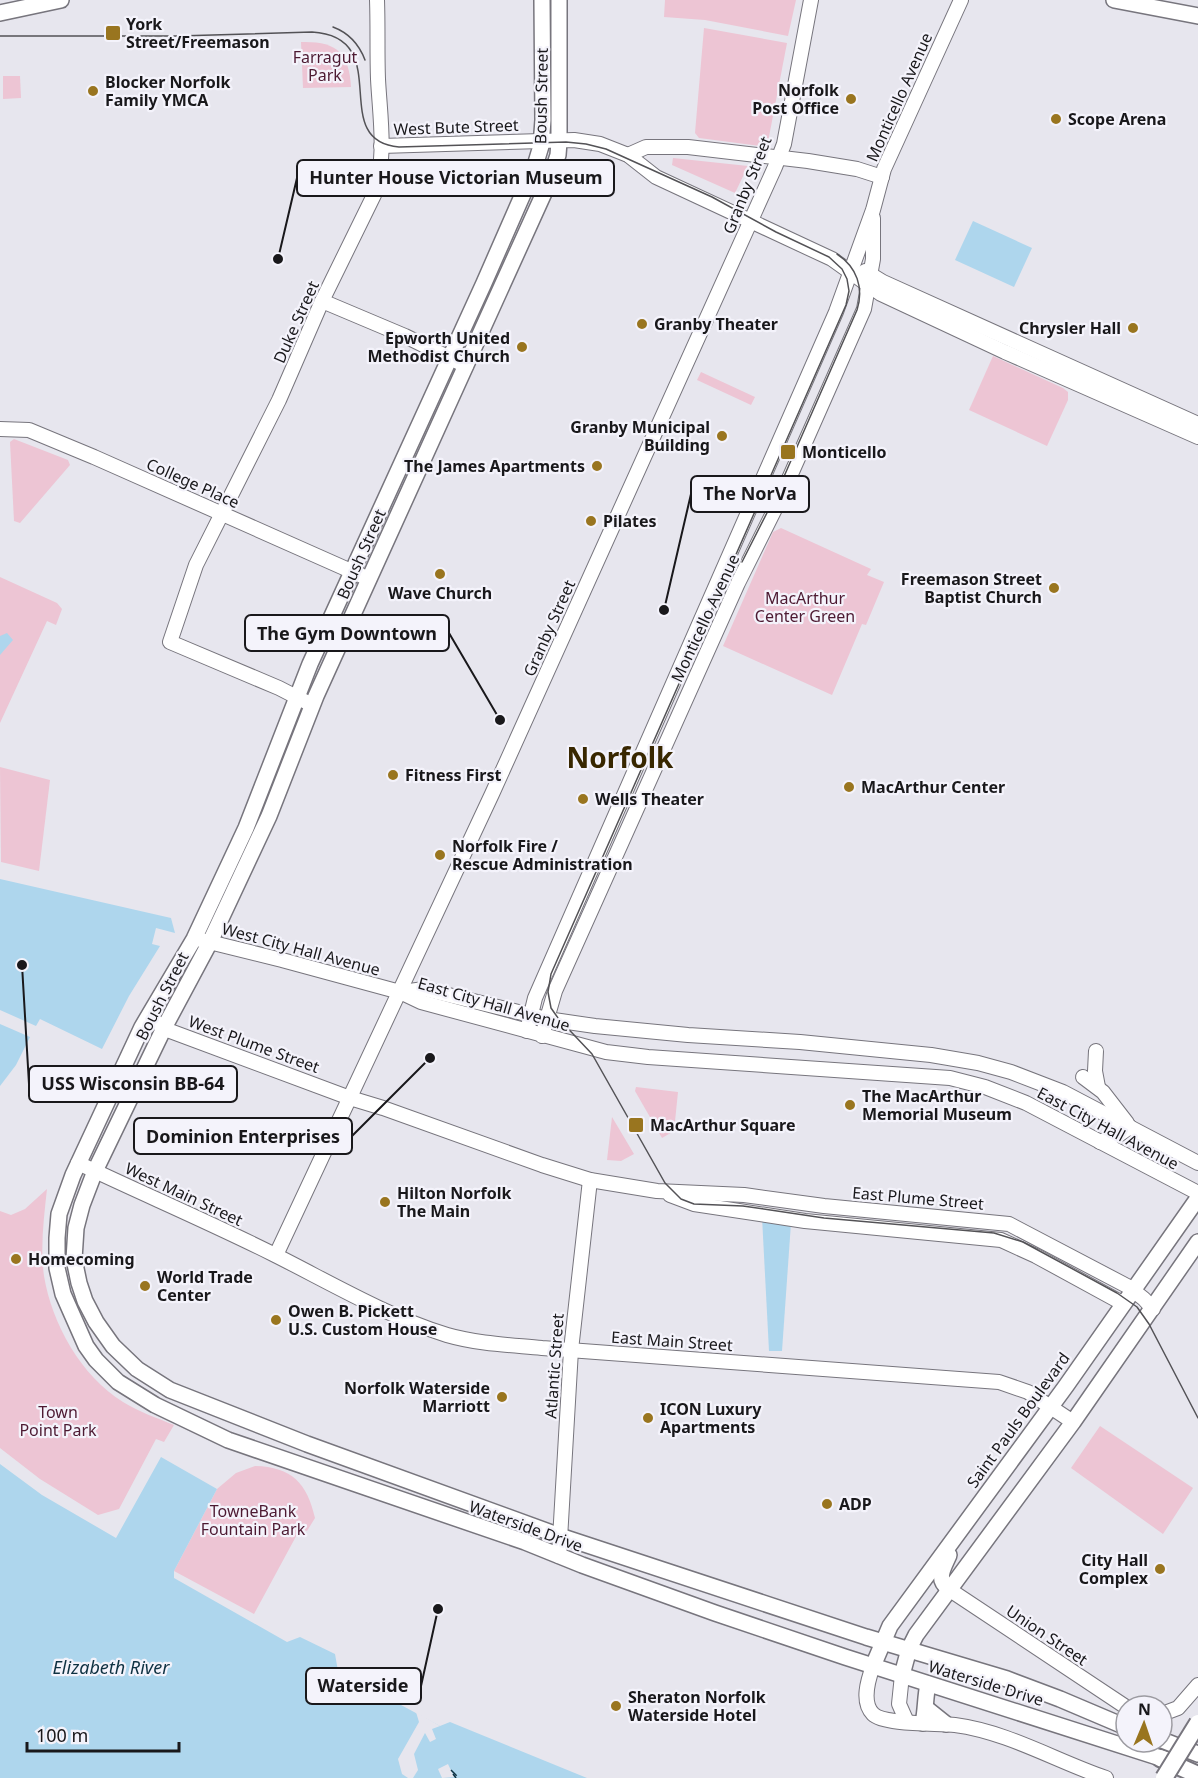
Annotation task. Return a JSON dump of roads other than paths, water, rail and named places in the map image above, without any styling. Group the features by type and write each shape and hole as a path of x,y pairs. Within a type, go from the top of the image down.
{"highway":[{"path":"1164,1778 1198,1723"},
{"path":"1160,1758 1198,1775"}],"main road":[{"path":"0,13 61,0"},
{"name":"Boush Street","path":"78,1163 148,1017 194,939 246,828 352,571 534,169 542,140 542,0"},
{"name":"Boush Street","path":"95,1172 164,1028 210,942 269,816 312,705 546,190 558,155 559,0"},
{"path":"1114,0 1198,16"},
{"name":"Waterside Drive","path":"78,1163 59,1214 57,1268 63,1294 74,1321 96,1360 118,1382 155,1405 228,1440 525,1542 694,1605 902,1676 1198,1770"},
{"name":"Waterside Drive","path":"95,1172 76,1228 74,1259 79,1283 96,1322 113,1346 137,1369 170,1390 560,1536 883,1642 1025,1685 1114,1722"},
{"name":"Saint Pauls Boulevard","path":"873,1666 890,1626 1052,1406 1198,1198"},
{"path":"902,1676 909,1649 916,1635 1073,1422 1198,1242"},
{"path":"339,1479 345,1471 360,1463"},
{"path":"984,1498 1010,1508"},
{"path":"950,1590 942,1583 941,1578 958,1533"},
{"path":"928,1684 919,1718 945,1724"},
{"path":"1174,1745 1198,1754"}],"street":[{"name":"Duke Street","path":"298,698 170,642 196,565 279,400 322,301 374,195 381,168 377,0"},
{"name":"Granby Street","path":"276,1255 489,803 784,144 811,0"},
{"name":"Monticello Avenue","path":"526,1031 535,998 832,321 873,210 882,177 961,0"},
{"name":"West Bute Street","path":"381,146 542,140 592,142 628,155 656,177 851,267 869,281"},
{"path":"628,155 640,149 658,146 703,149 857,169 882,177"},
{"name":"Monticello Avenue","path":"542,1036 555,991 738,583 780,499 864,309 873,259 873,210"},
{"path":"869,281 1198,424"},
{"path":"869,281 1005,352 1198,437"},
{"path":"322,301 411,339 466,366"},
{"name":"College Place","path":"0,429 29,430 369,579"},
{"path":"298,698 312,705"},
{"name":"West City Hall Avenue","path":"194,939 400,992"},
{"name":"East City Hall Avenue","path":"400,992 424,989 531,1016 649,1032 780,1040 961,1060 994,1067 1046,1085 1198,1163"},
{"name":"East City Hall Avenue","path":"400,992 421,1002 597,1050 636,1056 950,1078 979,1085 1013,1097 1198,1193"},
{"name":"West Plume Street","path":"148,1017 164,1028 350,1098"},
{"path":"1096,1050 1095,1071 1098,1087"},
{"path":"1083,1077 1098,1087 1130,1127 1100,1142"},
{"name":"East Plume Street","path":"350,1098 590,1180 657,1191 744,1195 824,1206 1003,1222 1026,1231 1134,1290 1152,1309"},
{"name":"West Main Street","path":"78,1163 276,1255"},
{"name":"Atlantic Street","path":"559,1556 571,1350 590,1180"},
{"name":"East Plume Street","path":"657,1191 694,1204 805,1221 1001,1240 1036,1256 1124,1304"},
{"name":"East Main Street","path":"276,1255 426,1328 470,1340 571,1350 993,1381 1020,1388 1052,1406 1073,1422"},
{"name":"Union Street","path":"950,1590 1114,1699"},
{"path":"873,1666 867,1694 872,1712 885,1720 919,1718"},
{"path":"902,1676 899,1704 919,1718"},
{"path":"1174,1710 1178,1708 1198,1685"},
{"path":"945,1724 1000,1736 1106,1778"}],"water":[{"path":"973,221 1032,248 1014,287 955,260"},
{"path":"7,633 13,640 0,655 0,636"},
{"path":"0,879 171,918 175,933 156,928 152,944 160,946 129,996 102,1049 40,1019 36,1026 0,1010"},
{"path":"0,1024 30,1037 16,1065 0,1086"},
{"path":"762,1217 791,1223 782,1351 769,1351"},
{"name":"Elizabeth River","path":"161,1457 217,1489 174,1571 174,1578 287,1642 300,1637 335,1654 338,1671 440,1726 450,1722 587,1778 0,1778 0,1464 42,1495 116,1538"}],"tram line":[{"path":"333,27 344,32 353,40 365,60"},
{"path":"0,36 178,36 312,32 337,38 351,51 358,69 362,109 367,127 378,141 399,147 566,142 606,149 712,197 776,232 829,257 842,269 849,291 846,305 551,974 548,992 551,1008 592,1054 665,1183 681,1199 694,1204 743,1206 824,1218 994,1233 1023,1242 1117,1293 1137,1307 1149,1324 1198,1418"},
{"path":"742,562 775,497 857,310 860,294 857,279 850,265 837,254"}],"place":[{"name":"York Street/Freemason","path":"113,33"},
{"name":"Blocker Norfolk Family YMCA","path":"93,91"},
{"name":"Norfolk Post Office","path":"851,99"},
{"name":"Scope Arena","path":"1056,119"},
{"name":"Hunter House Victorian Museum","path":"278,259"},
{"name":"Granby Theater","path":"642,324"},
{"name":"Chrysler Hall","path":"1133,328"},
{"name":"Epworth United Methodist Church","path":"522,347"},
{"name":"Granby Municipal Building","path":"722,436"},
{"name":"Monticello","path":"788,452"},
{"name":"The James Apartments","path":"597,466"},
{"name":"Pilates","path":"591,521"},
{"name":"Wave Church","path":"440,574"},
{"name":"Freemason Street Baptist Church","path":"1054,588"},
{"name":"The NorVa","path":"664,610"},
{"name":"The Gym Downtown","path":"500,720"},
{"name":"Fitness First","path":"393,775"},
{"name":"MacArthur Center","path":"849,787"},
{"name":"Wells Theater","path":"583,799"},
{"name":"Norfolk Fire / Rescue Administration","path":"440,855"},
{"name":"USS Wisconsin BB-64","path":"22,965"},
{"name":"Dominion Enterprises","path":"430,1058"},
{"name":"The MacArthur Memorial Museum","path":"850,1105"},
{"name":"MacArthur Square","path":"636,1125"},
{"name":"Hilton Norfolk The Main","path":"385,1202"},
{"name":"Homecoming","path":"16,1259"},
{"name":"World Trade Center","path":"145,1286"},
{"name":"Owen B. Pickett U.S. Custom House","path":"276,1320"},
{"name":"Norfolk Waterside Marriott","path":"502,1397"},
{"name":"ICON Luxury Apartments","path":"648,1418"},
{"name":"ADP","path":"827,1504"},
{"name":"City Hall Complex","path":"1160,1569"},
{"name":"Waterside","path":"438,1609"},
{"name":"Sheraton Norfolk Waterside Hotel","path":"616,1706"}],"district":[{"name":"Norfolk","path":"620,758"}],"park label":[{"name":"Farragut Park","path":"325,66"},
{"name":"MacArthur Center Green","path":"805,607"},
{"name":"Town Point Park","path":"58,1421"},
{"name":"TowneBank Fountain Park","path":"253,1520"}]}
